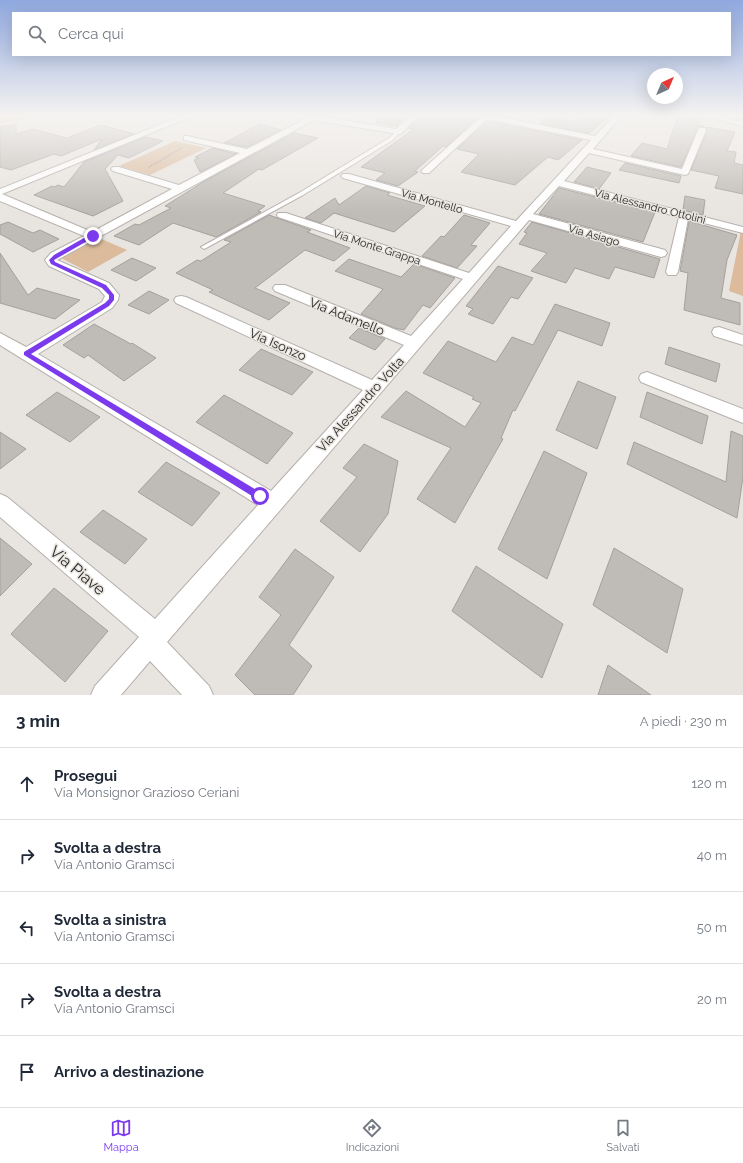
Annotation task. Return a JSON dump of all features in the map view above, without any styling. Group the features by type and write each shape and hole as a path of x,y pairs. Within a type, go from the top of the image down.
{"street":[{"path":"0,192 111,147"},
{"path":"229,147 247,152"},
{"path":"26,354 107,305 111,300 112,295 104,286 53,263 51,260 55,256 256,147"},
{"path":"426,171 450,147"},
{"name":"Via Alessandro Volta","path":"104,695 272,503 589,147"},
{"path":"603,147 685,172 695,147"},
{"path":"116,169 181,189"},
{"name":"Via Montello","path":"346,176 523,221"},
{"name":"Via Alessandro Ottolini","path":"557,182 743,230"},
{"path":"0,197 93,236"},
{"name":"Via Monte Grappa","path":"282,215 472,278"},
{"path":"672,272 684,215"},
{"name":"Via Asiago","path":"523,221 661,253"},
{"name":"Via Adamello","path":"280,288 414,343"},
{"name":"Via Isonzo","path":"181,300 375,388"},
{"path":"719,332 743,340"},
{"path":"0,338 272,503"},
{"path":"647,378 743,416"},
{"name":"Via Piave","path":"0,504 153,639 200,695"}],"lane":[{"path":"204,247 301,194 377,147"}],"path":[{"path":"131,173 158,163 172,151 181,147"}],"shaded area":[{"path":"161,147 206,148 150,175 119,166"},
{"path":"741,231 743,231 743,296 729,291"},
{"path":"99,238 127,250 88,272 61,258"}],"building":[{"path":"0,147 82,147 61,156 54,154 11,170 0,167"},
{"path":"120,147 150,147 129,158 118,155 105,169 123,201 93,216 34,195 52,186 54,187 58,185 64,187 84,162"},
{"path":"267,147 301,147 262,170 259,169 223,193 265,206 258,211 261,212 216,237 173,223 139,245 114,236 135,224 139,225 171,208 165,206 205,181"},
{"path":"388,147 441,147 415,171 418,172 398,186 376,180 385,173 361,167"},
{"path":"459,147 573,147 558,160 548,157 515,185 461,172 479,154 457,149"},
{"path":"638,147 660,147 667,149 668,147 689,147 681,167 631,156"},
{"path":"700,147 729,147 727,151 736,152 734,163 743,165 743,194 715,188 719,176 691,170"},
{"path":"213,148 236,154 200,172 194,160 199,158 195,157"},
{"path":"625,163 681,176 679,183 619,170"},
{"path":"587,167 611,173 599,189 574,182"},
{"path":"366,186 390,193 387,195 425,206 394,232 334,213 321,223 305,218 335,198 339,205"},
{"path":"559,188 655,212 643,242 539,214"},
{"path":"685,196 705,200 703,215 683,210"},
{"path":"269,215 311,230 307,232 350,248 334,261 305,250 255,288 290,303 269,320 209,292 213,290 176,273 197,260 201,261 231,242 224,240"},
{"path":"464,215 490,223 471,245 477,246 457,268 422,256 441,236 444,237"},
{"path":"689,221 737,235 727,260 721,298 740,303 740,325 684,310 688,273 680,271"},
{"path":"8,222 33,233 40,230 59,239 33,252 0,234 0,225"},
{"path":"532,222 660,259 654,278 615,267 609,279 575,268 566,283 531,271 547,253 519,244 527,233 524,232"},
{"path":"0,253 28,295 37,288 80,300 55,319 0,303"},
{"path":"132,258 156,268 136,281 111,270"},
{"path":"349,259 401,277 414,264 455,278 430,308 423,305 404,330 395,328 361,314 383,289 335,271"},
{"path":"498,266 533,278 518,299 511,297 493,324 468,314 473,309 466,306"},
{"path":"149,291 169,300 149,314 128,305"},
{"path":"555,304 610,323 602,346 558,330 515,411 513,410 501,438 503,439 455,523 417,499 451,448 381,417 406,391 465,427 481,403 472,399 474,397 423,373 448,341 496,362 512,337 533,345"},
{"path":"94,324 131,344 132,343 156,358 124,381 88,355 84,358 63,345"},
{"path":"359,328 385,339 375,350 349,338"},
{"path":"669,347 720,364 716,382 665,364"},
{"path":"261,349 313,372 292,395 239,370"},
{"path":"578,381 616,397 597,449 556,430"},
{"path":"57,392 100,417 70,442 26,415"},
{"path":"647,392 708,416 702,444 640,417"},
{"path":"224,395 293,433 267,464 196,422"},
{"path":"731,431 743,436 743,477 737,518 627,464 634,442 726,482"},
{"path":"0,432 26,449 0,469"},
{"path":"364,444 398,461 388,514 360,552 320,521 357,477 343,468"},
{"path":"544,451 587,473 547,579 498,549"},
{"path":"166,462 220,493 192,526 138,492"},
{"path":"103,510 147,539 125,564 80,532"},
{"path":"0,538 32,564 0,596"},
{"path":"614,548 683,589 667,653 593,605"},
{"path":"295,549 334,577 289,645 312,666 293,695 255,695 235,675 281,615 259,597"},
{"path":"476,566 563,624 542,678 452,611"},
{"path":"54,588 108,631 65,682 11,634"},
{"path":"608,665 651,695 598,695"}],"route":[{"path":"93,236 55,256 51,260 53,263 104,286 112,295 111,300 107,305 26,354 260,496"}]}
